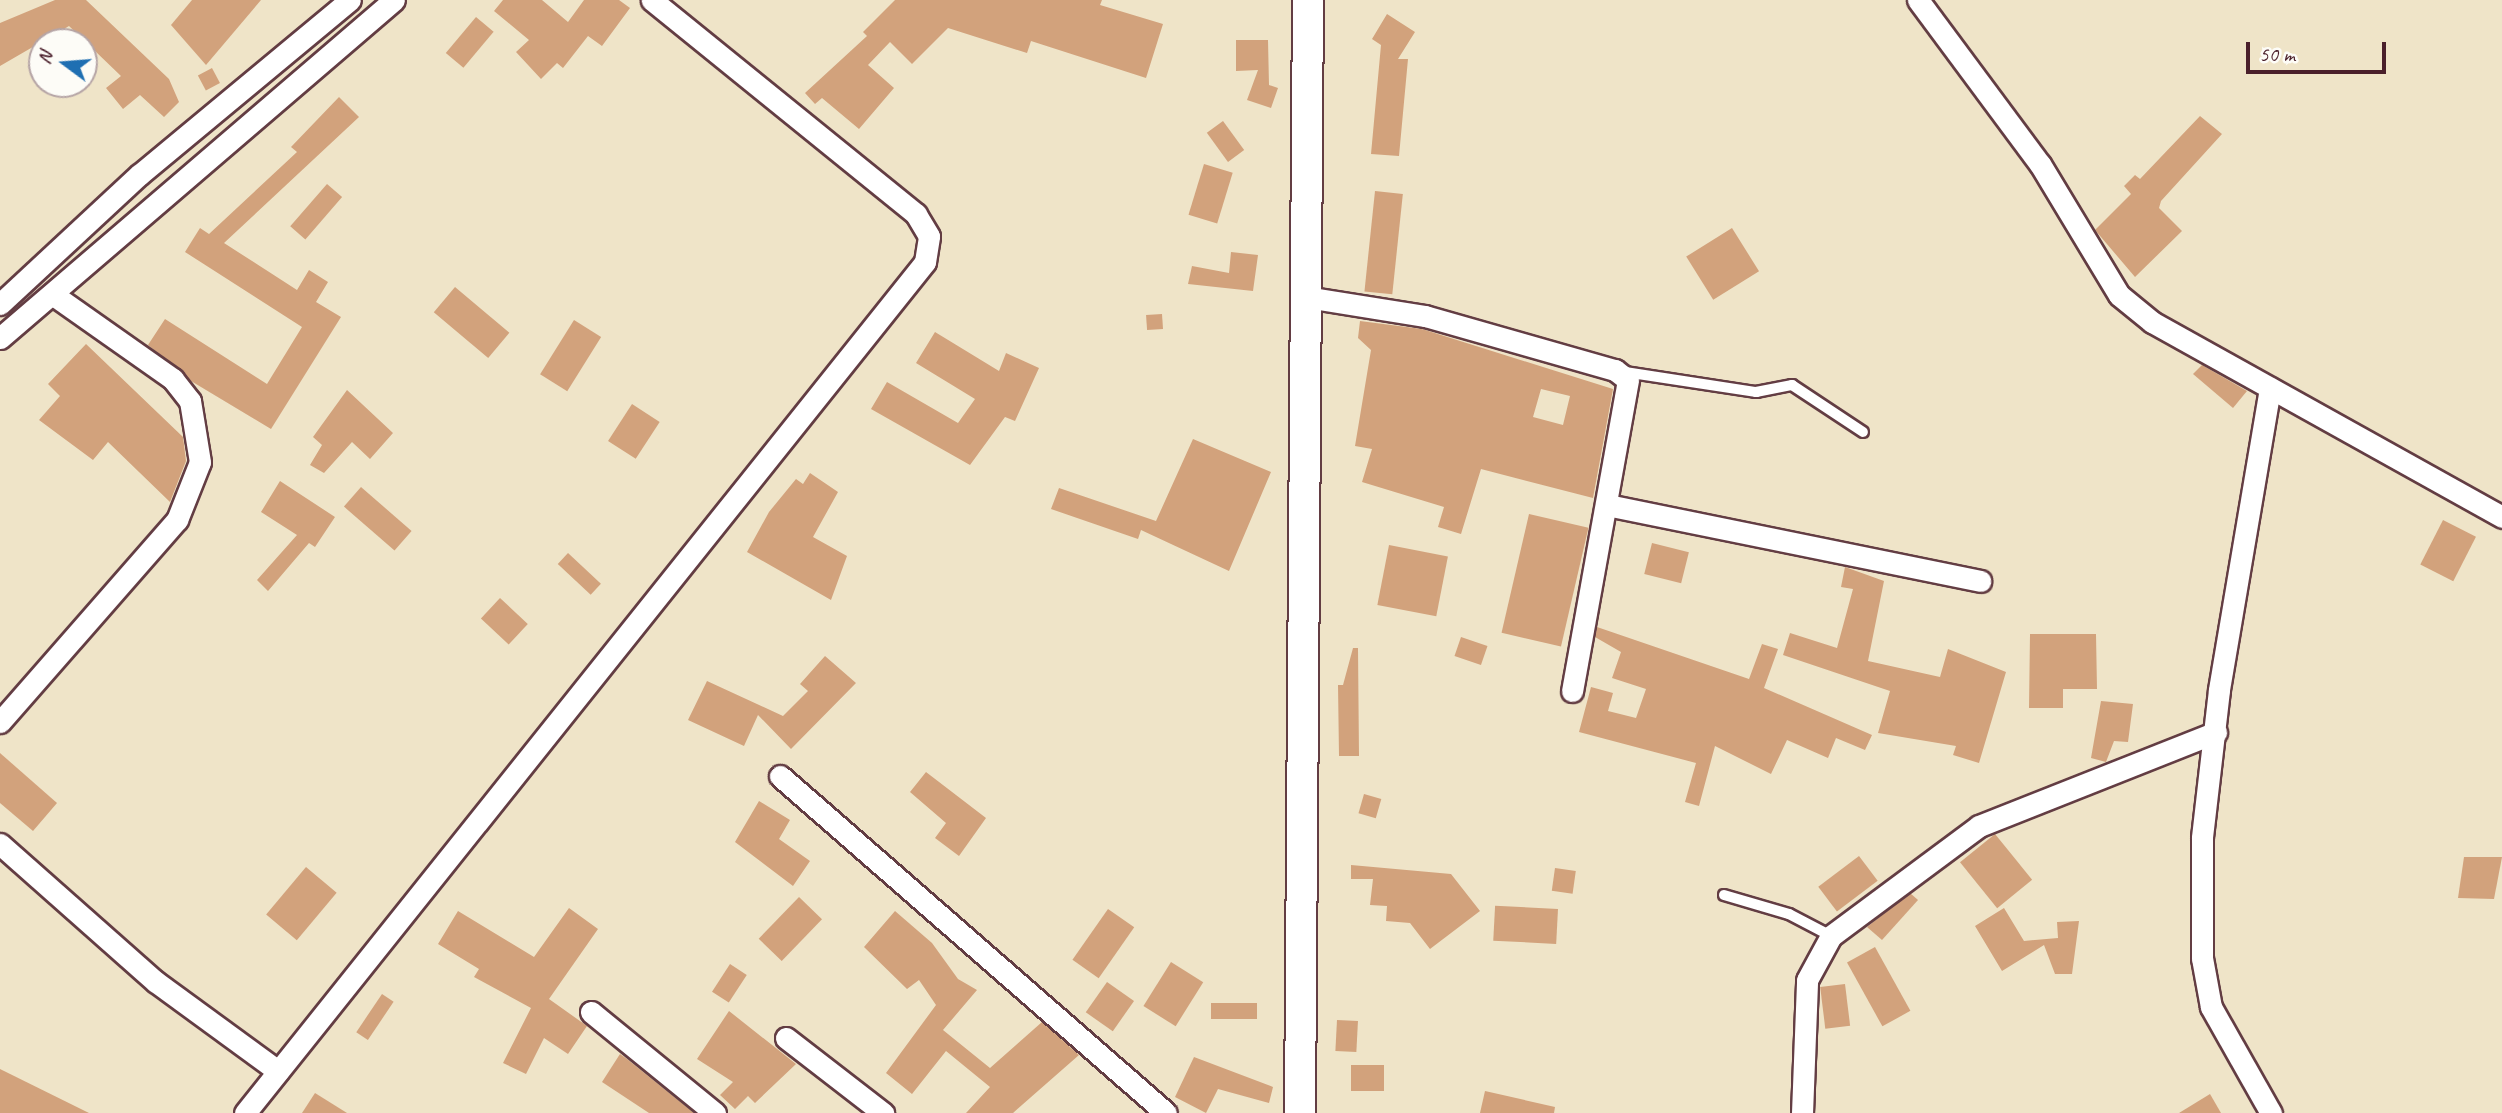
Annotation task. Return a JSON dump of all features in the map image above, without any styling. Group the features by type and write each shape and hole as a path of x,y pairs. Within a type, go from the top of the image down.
{"main road":[{"path":"1300,1113 1308,0"}],"street":[{"path":"0,304 139,175 319,32 350,0"},
{"path":"0,338 55,296 337,54 394,0"},
{"path":"245,1113 925,262 929,236 916,214 652,0"},
{"path":"1918,0 2040,164 2119,295 2152,322 2502,517"},
{"path":"319,32 337,54"},
{"path":"0,722 177,520 200,462 190,401 173,379 55,296"},
{"path":"1306,297 1425,316 1615,370 1628,380 1628,398 1572,691"},
{"path":"2270,388 2202,838 2202,958 2211,1007 2271,1113"},
{"path":"1607,505 1980,581"},
{"path":"1802,1113 1807,980 1830,936 1979,826 2216,732"},
{"path":"780,776 1166,1113"},
{"path":"0,844 156,982 278,1071"},
{"path":"591,1012 715,1113"},
{"path":"786,1038 883,1113"}],"lane":[{"path":"1615,370 1756,392 1792,386 1863,432"},
{"path":"1724,895 1789,914 1830,936"}],"building":[{"path":"55,0 86,0 169,79 179,102 164,117 140,95 123,109 106,88 121,76 98,54 98,28 28,28 28,50 0,66 0,23"},
{"path":"192,0 261,0 206,65 171,25"},
{"path":"503,0 542,0 568,22 584,0 619,0 630,8 602,46 588,36 563,68 557,63 541,79 516,52 529,40 494,11"},
{"path":"895,0 1102,0 1100,5 1163,24 1146,78 1031,41 1027,53 948,28 912,64 890,42 868,65 894,88 859,129 822,98 815,104 805,93 867,36 863,32"},
{"path":"1387,14 1415,32 1398,59 1408,59 1399,156 1371,154 1381,45 1372,39"},
{"path":"476,17 494,32 463,68 446,53"},
{"path":"1236,40 1268,40 1269,85 1278,88 1271,108 1247,100 1258,70 1236,71"},
{"path":"212,68 220,83 206,91 198,76"},
{"path":"339,97 359,117 224,243 297,290 309,270 328,282 316,302 341,317 271,429 191,381 148,345 165,319 267,384 302,327 185,252 200,228 209,234 297,152 291,147"},
{"path":"2200,116 2222,134 2161,201 2159,208 2182,231 2135,277 2095,230 2131,194 2124,186 2135,175 2140,179"},
{"path":"1223,121 1244,150 1228,162 1207,133"},
{"path":"1204,164 1233,173 1217,223 1189,215"},
{"path":"327,184 342,197 305,239 290,226"},
{"path":"1375,191 1403,194 1392,294 1364,291"},
{"path":"1732,228 1759,271 1713,300 1686,257"},
{"path":"1231,252 1258,255 1253,291 1188,284 1192,266 1229,273"},
{"path":"455,287 509,333 488,358 434,312"},
{"path":"1162,314 1163,329 1147,330 1146,315"},
{"path":"574,320 601,337 567,391 540,374"},
{"path":"1360,321 1422,329 1613,389 1593,498 1481,469 1461,534 1438,527 1444,507 1362,482 1372,449 1355,446 1371,350 1358,338","holes":["1541,389 1570,396 1563,425 1533,417"]},
{"path":"935,332 999,371 1006,353 1039,368 1015,421 1005,417 970,465 871,409 887,382 958,423 975,399 916,363"},
{"path":"86,344 183,437 186,461 170,502 108,442 93,460 39,420 60,396 48,384"},
{"path":"2202,365 2247,391 2233,408 2193,374"},
{"path":"347,390 393,433 370,459 352,442 324,473 310,465 322,445 313,437"},
{"path":"632,404 660,422 636,459 608,441"},
{"path":"1193,439 1271,472 1229,571 1141,530 1138,539 1051,509 1059,488 1156,521"},
{"path":"810,473 838,492 813,537 847,556 831,600 747,552 769,512 796,479 803,484"},
{"path":"280,481 335,517 315,547 309,543 268,591 257,580 297,535 261,512"},
{"path":"361,487 412,531 395,551 344,507"},
{"path":"1529,514 1588,528 1561,647 1502,633"},
{"path":"2443,520 2476,537 2453,581 2420,565"},
{"path":"1652,543 1689,552 1681,583 1644,574"},
{"path":"1389,545 1448,556 1436,616 1377,605"},
{"path":"568,553 601,584 591,595 558,564"},
{"path":"1845,567 1884,581 1868,661 1940,677 1948,649 2006,672 1979,763 1953,755 1956,746 1878,733 1890,691 1783,655 1790,633 1837,648 1853,589 1841,587"},
{"path":"500,598 528,624 509,644 481,618"},
{"path":"1597,627 1749,679 1762,644 1778,649 1764,688 1872,735 1865,750 1836,738 1828,758 1787,740 1771,774 1715,746 1699,806 1685,802 1696,763 1579,732 1591,687 1613,693 1608,711 1636,718 1646,689 1612,678 1621,652 1595,637"},
{"path":"2030,634 2096,634 2097,689 2063,689 2063,708 2029,708"},
{"path":"1461,637 1487,646 1481,665 1454,656"},
{"path":"1353,648 1358,648 1359,756 1339,756 1338,685 1343,685"},
{"path":"825,656 856,683 791,749 758,715 744,746 688,720 707,681 783,716 808,691 800,684"},
{"path":"2101,701 2133,704 2128,742 2114,741 2106,762 2091,758"},
{"path":"0,753 57,803 33,831 0,803"},
{"path":"926,772 986,818 959,856 935,838 946,823 910,792"},
{"path":"1364,794 1381,799 1376,818 1358,813"},
{"path":"759,801 790,820 779,839 810,861 793,886 735,842"},
{"path":"1995,834 2032,880 1997,908 1960,862"},
{"path":"1859,856 1878,881 1837,911 1818,887"},
{"path":"2464,857 2502,857 2494,899 2458,898"},
{"path":"1351,865 1451,874 1480,911 1430,949 1410,923 1386,921 1387,906 1370,905 1373,879 1351,879"},
{"path":"306,867 337,893 297,940 266,914"},
{"path":"1555,868 1576,871 1573,894 1552,891"},
{"path":"1910,893 1918,900 1882,940 1867,927"},
{"path":"799,897 822,919 782,961 759,939"},
{"path":"1495,906 1558,909 1556,944 1493,941"},
{"path":"569,908 598,929 549,999 587,1026 568,1054 544,1038 526,1074 503,1063 531,1008 474,977 479,969 438,944 458,911 534,957"},
{"path":"2004,908 2024,941 2058,938 2057,922 2079,921 2072,974 2055,974 2044,945 2002,971 1975,926"},
{"path":"1108,909 1134,927 1099,978 1072,960"},
{"path":"895,911 932,943 958,979 977,990 943,1030 990,1068 1042,1022 1079,1055 1013,1113 966,1113 990,1087 946,1051 912,1094 886,1073 936,1005 919,980 907,989 864,947"},
{"path":"1875,947 1910,1011 1882,1026 1847,963"},
{"path":"1171,962 1203,982 1176,1026 1143,1006"},
{"path":"730,964 747,975 729,1003 712,992"},
{"path":"1107,982 1134,1001 1113,1031 1086,1012"},
{"path":"1845,984 1850,1026 1825,1029 1820,987"},
{"path":"382,994 394,1002 368,1040 356,1032"},
{"path":"1211,1003 1257,1003 1257,1019 1211,1019"},
{"path":"729,1011 796,1064 755,1103 748,1096 735,1109 720,1095 733,1082 697,1059"},
{"path":"1337,1020 1358,1021 1356,1052 1335,1051"},
{"path":"620,1054 694,1113 649,1113 602,1082"},
{"path":"1194,1057 1273,1087 1269,1103 1218,1089 1206,1113 1175,1097"},
{"path":"1351,1065 1384,1065 1384,1091 1351,1091"},
{"path":"0,1069 89,1113 0,1113"},
{"path":"1485,1091 1555,1107 1554,1113 1480,1113"},
{"path":"315,1093 347,1113 302,1113"},
{"path":"2210,1094 2221,1113 2179,1113"}]}
